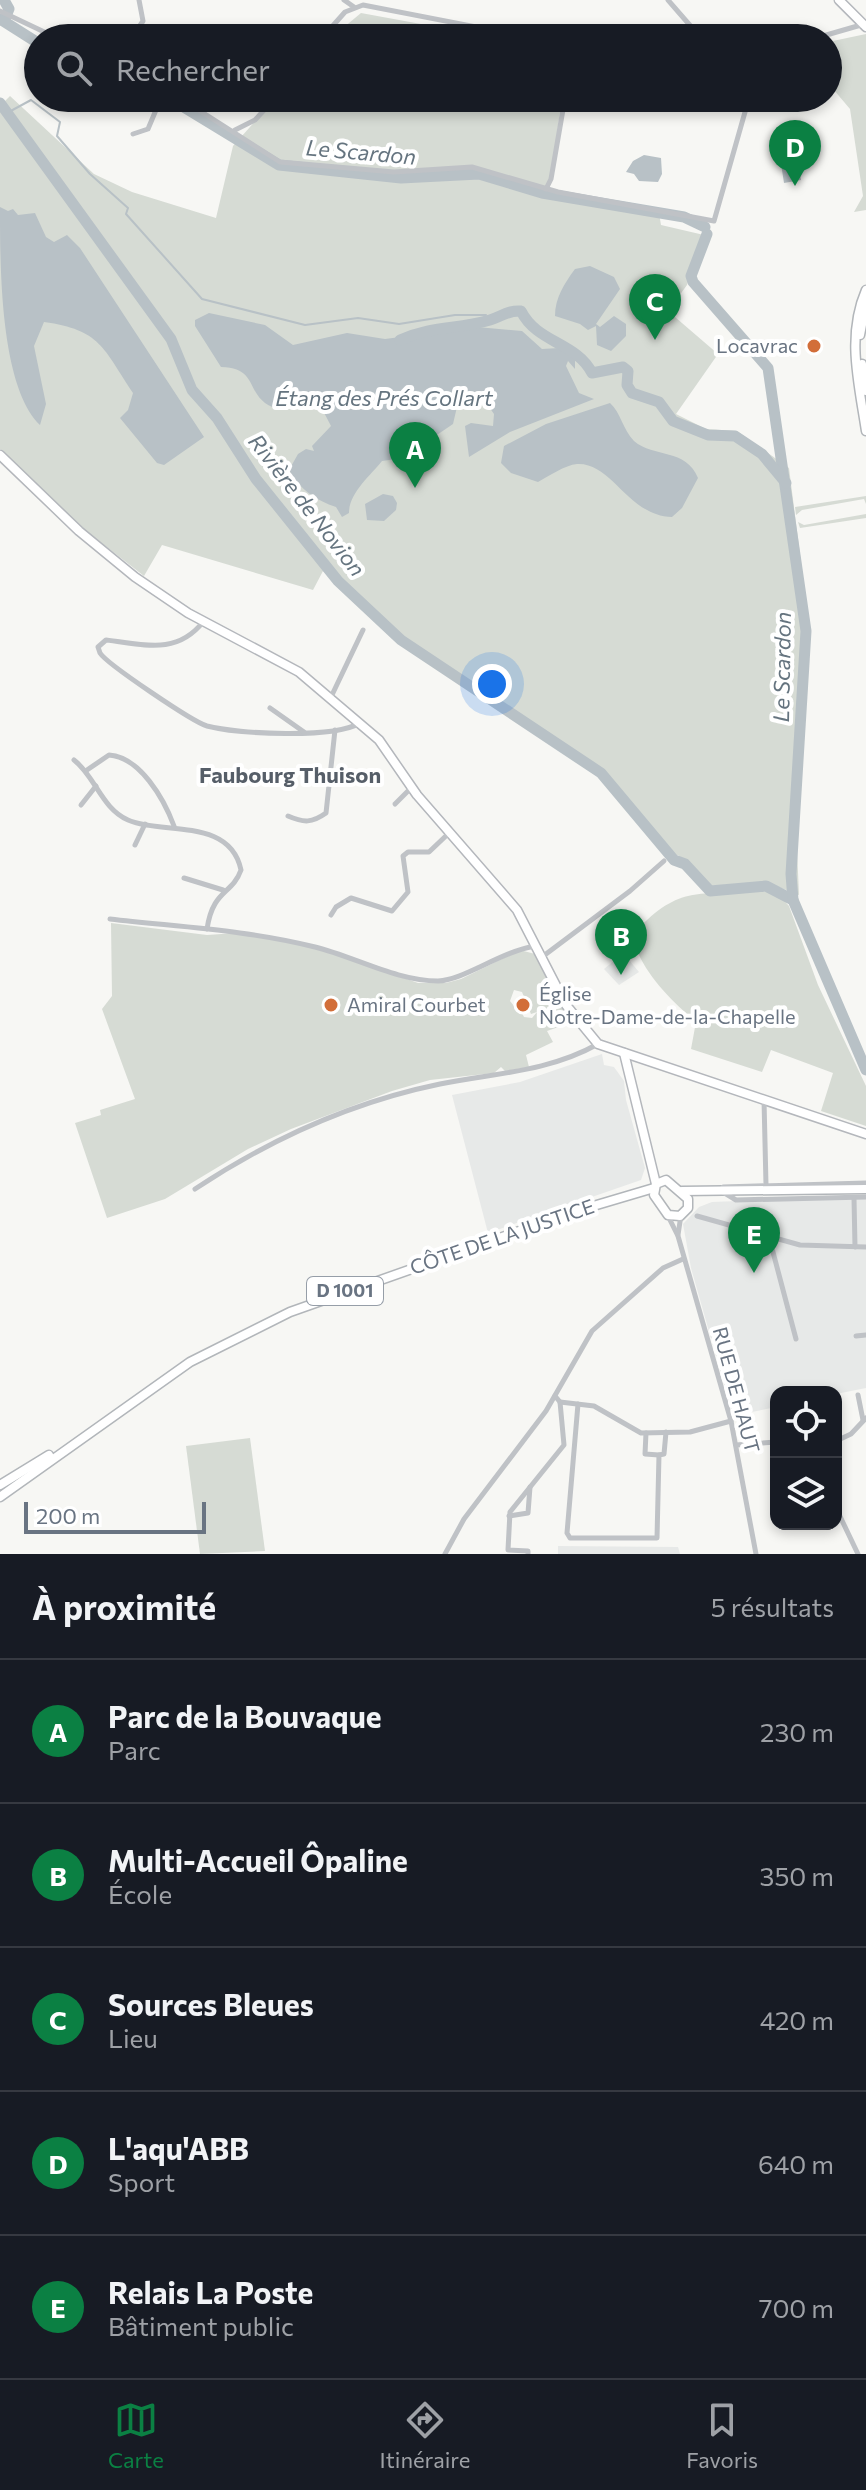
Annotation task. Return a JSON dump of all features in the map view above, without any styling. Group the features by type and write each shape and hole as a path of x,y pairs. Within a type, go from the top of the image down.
{"main road":[{"path":"839,0 864,26"},
{"path":"866,290 858,312 854,344 866,431"},
{"path":"866,304 860,346 866,391"},
{"path":"0,455 107,554 203,622 274,657 361,722 386,747 412,787 517,910 566,1005 598,1044 866,1134"},
{"path":"624,1053 653,1167 655,1190 668,1215 681,1215 689,1204 708,1193"},
{"path":"653,1167 682,1191 689,1204"},
{"path":"655,1190 666,1180"},
{"path":"682,1191 708,1193 866,1186"},
{"name":"CÔTE DE LA JUSTICE","path":"0,1497 190,1362 290,1312 573,1212 655,1190"},
{"name":"CÔTE DE LA JUSTICE","path":"0,1485 29,1465 79,1441"}],"street":[{"path":"139,0 143,14 140,24"},
{"path":"344,0 354,7 376,7 462,24"},
{"path":"668,0 689,24"},
{"path":"333,24 354,7"},
{"path":"5,14 27,24"},
{"path":"842,32 864,26"},
{"path":"133,134 148,129 155,112"},
{"path":"204,112 280,162 385,172 472,167 546,189 714,221 745,112"},
{"path":"234,130 255,120 262,112"},
{"path":"546,189 551,179 563,112"},
{"path":"203,622 196,630 172,644 141,647 106,640 98,647 100,653 207,726 305,733 335,730 361,722"},
{"path":"331,697 363,630"},
{"path":"270,708 305,733"},
{"path":"288,816 303,823 326,813 335,730"},
{"path":"87,770 109,755 124,758 166,803 174,826"},
{"path":"74,760 87,770 117,814 145,824 188,827 232,850 241,870 237,879 223,890 210,908 207,929"},
{"path":"81,805 96,786"},
{"path":"395,804 412,787"},
{"path":"135,845 145,824"},
{"path":"331,915 336,907 351,898 392,911 408,892 403,856 408,852 429,852 450,832"},
{"path":"541,957 630,891 664,861"},
{"path":"184,878 223,890"},
{"path":"110,919 207,929 314,946 412,979 428,981 458,976 513,950 536,946"},
{"path":"195,1189 249,1154 298,1131 392,1096 440,1084 530,1071 598,1044"},
{"path":"764,1100 766,1185"},
{"path":"708,1193 713,1187 866,1186"},
{"path":"723,1192 736,1200 866,1197"},
{"path":"854,1198 855,1247"},
{"name":"RUE DE HAUT","path":"668,1215 678,1236 731,1421 756,1554"},
{"name":"RUE DE HAUT","path":"678,1236 681,1215"},
{"path":"697,1216 800,1245 866,1247"},
{"path":"769,1237 796,1339"},
{"path":"445,1554 464,1519 555,1396 600,1322 663,1268 683,1259"},
{"path":"856,1336 866,1335"},
{"path":"842,1438 851,1434 864,1419 858,1395"},
{"path":"528,1554 528,1551 508,1550 509,1516 564,1445 560,1402 555,1396"},
{"path":"560,1402 594,1406 646,1433 690,1432 731,1421"},
{"path":"578,1404 567,1533 570,1538 657,1538 659,1455"},
{"path":"646,1433 645,1454 659,1455 664,1454 666,1432"},
{"path":"736,1445 770,1442"},
{"path":"509,1516 528,1513 530,1486"},
{"path":"842,1521 858,1554"}],"shaded area":[{"path":"361,13 421,24 348,24"},
{"path":"866,34 866,210 854,212 863,196 850,109 842,100 842,39"},
{"path":"10,96 94,174 132,192 216,218 233,146 263,112 560,112 549,191 659,213 661,225 704,235 687,285 668,311 718,354 676,414 706,429 737,431 789,468 810,633 797,849 799,895 766,882 708,886 678,855 671,860 598,775 400,641 364,604 323,571 313,590 162,545 144,576 58,509 0,449 0,98 4,102"},
{"path":"866,496 866,504 864,499 802,510 796,515 795,507"},
{"path":"866,514 866,518 800,528 798,522 804,525"},
{"path":"759,890 779,895 789,906 818,985 866,1086 866,1126 821,1111 833,1073 771,1050 762,1072 691,1049 696,1022 662,988 636,948 646,935 640,927 669,904 695,895"},
{"path":"111,923 207,935 236,933 321,948 418,983 446,983 461,979 520,950 535,954 570,1023 547,1031 553,1042 526,1055 529,1067 505,1071 501,1067 494,1073 430,1080 392,1091 291,1129 248,1149 165,1199 107,1218 75,1123 101,1115 100,1110 135,1099 102,1009 112,996","holes":["514,990 522,992 531,1014 537,1012 532,1018 524,1017 518,1005 514,1006 510,1001"]},
{"path":"615,960 619,966 617,970 629,960 639,972 619,985 604,969"},
{"path":"602,1054 604,1065 614,1067 624,1081 626,1100 645,1168 641,1180 488,1233 452,1095 520,1082"},
{"path":"866,1196 866,1388 842,1393 842,1386 770,1386 770,1408 733,1416 691,1268 683,1224 699,1207 712,1202"},
{"path":"250,1438 265,1551 200,1554 186,1446"},
{"path":"558,1546 678,1547 680,1554 558,1554"}],"water":[{"path":"795,135 801,180 784,183 777,138"},
{"path":"644,155 661,158 662,174 658,182 639,181 634,174 626,172 633,161"},
{"path":"0,207 8,211 13,209 18,215 35,213 46,237 54,242 67,235 80,248 204,437 164,465 157,463 120,418 128,410 133,393 107,353 78,330 44,322 34,346 46,404 40,425 27,407 10,355 2,292"},
{"path":"590,266 614,277 620,289 596,324 600,327 614,316 626,324 626,336 611,351 597,345 596,326 588,330 555,316 558,297 575,269"},
{"name":"Étang des Prés Collart","path":"209,313 265,325 293,345 347,333 385,339 477,327 522,331 542,349 559,348 575,357 575,369 568,361 566,366 579,393 594,399 510,432 469,457 465,426 471,423 493,426 494,414 485,401 472,404 460,394 453,424 403,458 382,461 356,492 349,513 342,517 336,507 315,498 303,488 289,470 298,454 306,449 314,451 312,446 331,426 319,403 292,406 290,401 278,409 260,398 242,373 221,367 195,326 195,320"},
{"path":"610,403 634,441 678,458 693,468 698,478 682,508 672,517 644,508 600,471 589,466 572,465 538,482 511,473 501,463 504,446 546,424"},
{"path":"383,494 393,496 397,503 396,510 384,521 367,520 365,504"}],"waterway":[{"path":"4,0 9,9 4,21"},
{"name":"Le Scardon","path":"0,19 24,34"},
{"name":"Rivière de Novion","path":"0,103 171,339 192,390 217,418 256,479 338,581 401,640 601,773 674,860 685,864 710,891 766,886 793,900"},
{"path":"7,113 24,104"},
{"path":"47,112 60,122 57,136 90,174 128,208 126,214 202,299 305,325 358,318 399,324 455,315 486,315"},
{"name":"Le Scardon","path":"192,112 279,165 401,178 479,174 542,193 684,217 705,227"},
{"name":"Le Scardon","path":"707,234 691,276 693,282 768,368 806,631 791,874 793,900 866,1070"},
{"path":"400,340 521,311 537,330 576,355 592,373 623,367 628,371 627,385 632,393 659,402 673,421 708,435 735,436 762,454 786,483"}],"place":[{"name":"L'aqu'ABB","path":"795,186"},
{"name":"Sources Bleues","path":"655,340"},
{"name":"Locavrac","path":"814,346"},
{"name":"Parc de la Bouvaque","path":"415,488"},
{"name":"Multi-Accueil Ôpaline","path":"621,975"},
{"name":"Amiral Courbet","path":"331,1005"},
{"name":"Église Notre-Dame-de-la-Chapelle","path":"523,1005"},
{"name":"Relais La Poste","path":"754,1273"}],"district":[{"name":"Faubourg Thuison","path":"290,775"}]}
